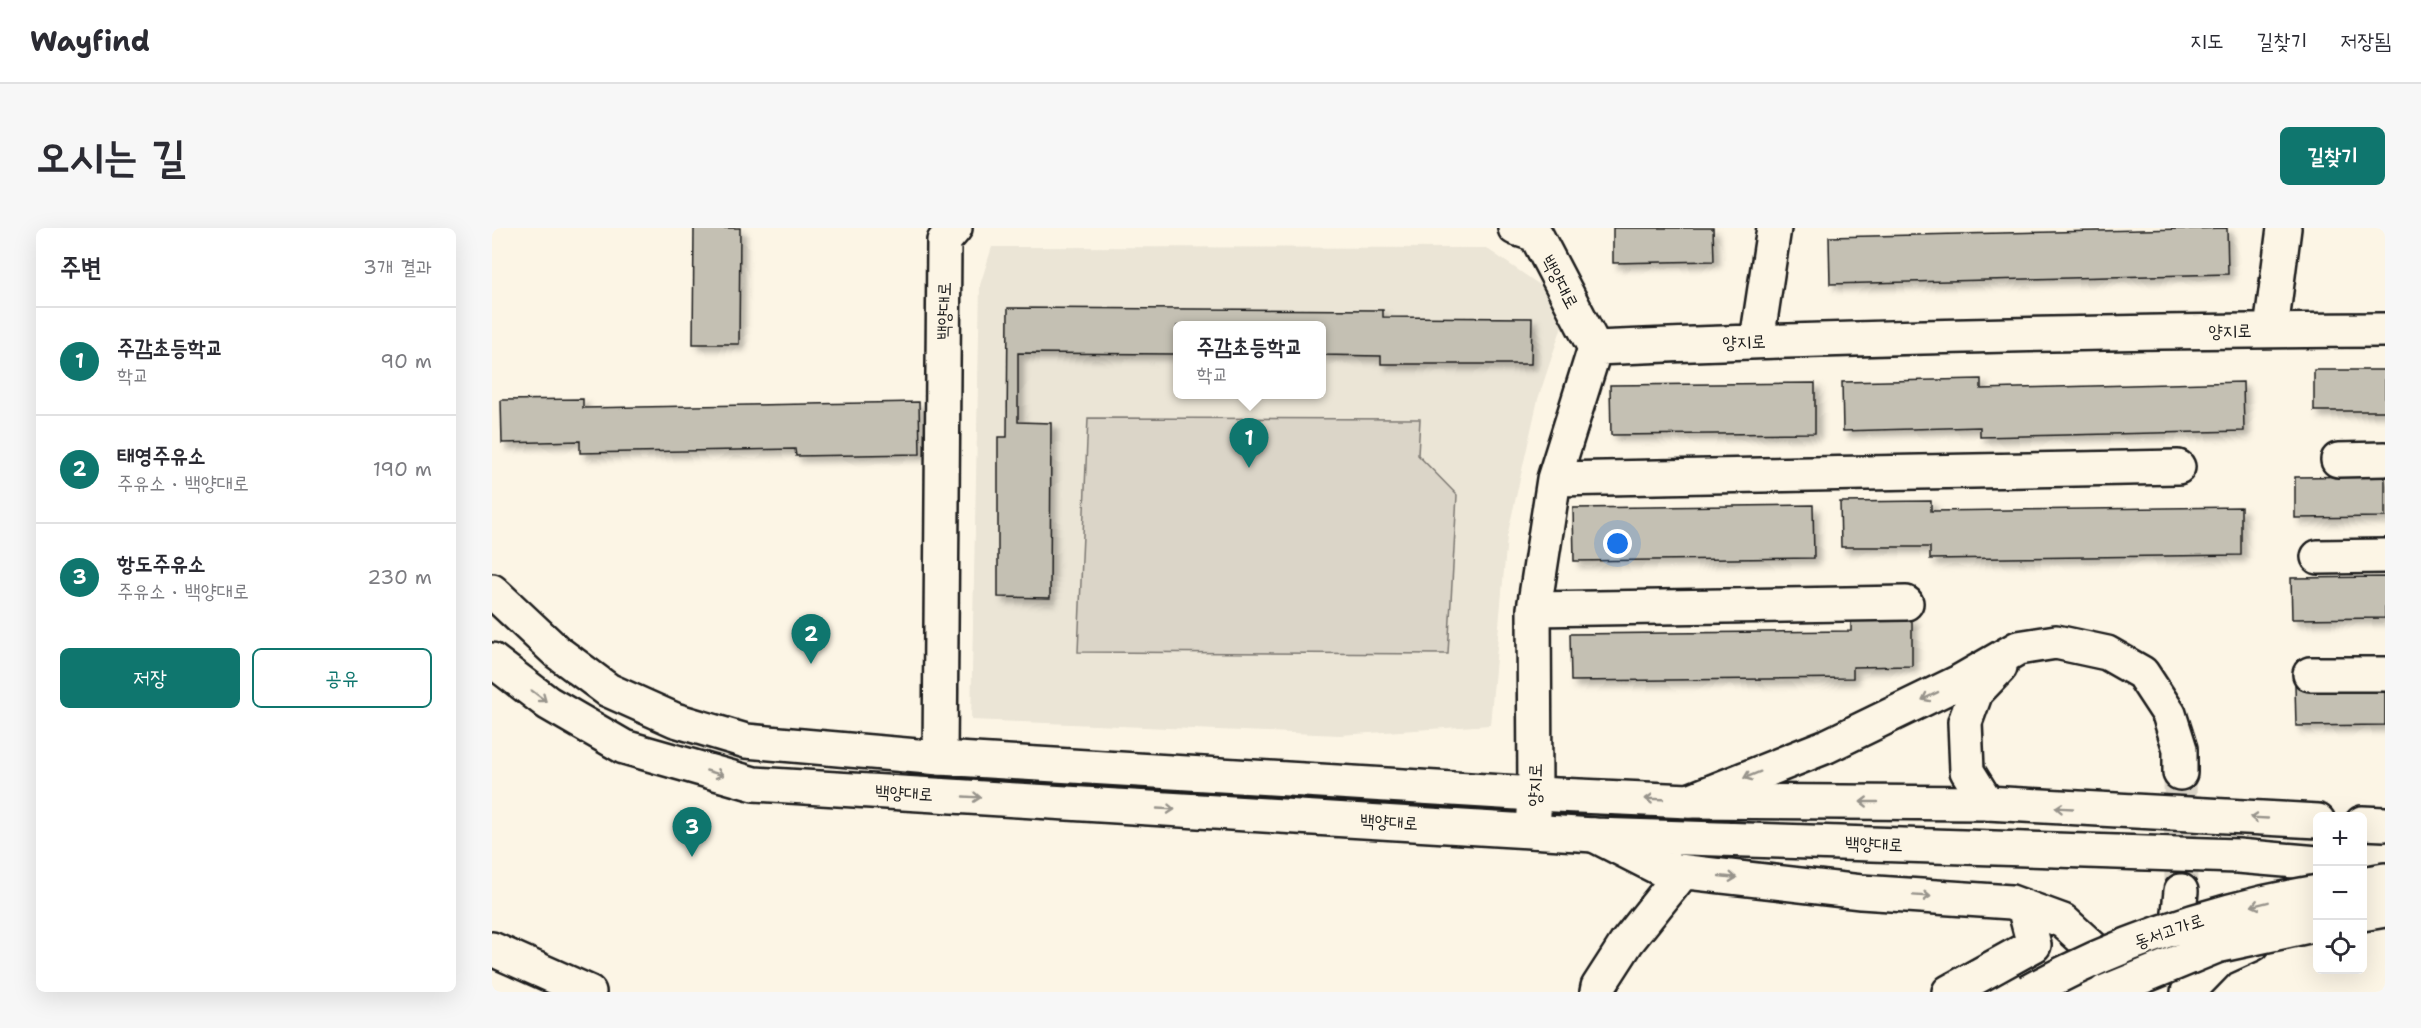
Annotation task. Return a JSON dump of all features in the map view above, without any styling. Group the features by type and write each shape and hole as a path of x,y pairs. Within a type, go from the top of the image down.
{"main road":[{"name":"백양대로","path":"940,758 944,241 955,228"},
{"name":"백양대로","path":"1515,228 1536,235 1595,348"},
{"path":"1757,341 1774,228"},
{"path":"2271,330 2284,228"},
{"name":"양지로","path":"1533,831 1535,794 1534,609 1554,479 1595,348 1757,341 2271,330 2385,330"},
{"path":"2338,460 2385,459"},
{"path":"1554,479 2178,467"},
{"path":"2318,557 2385,556"},
{"name":"백양대로","path":"492,591 557,652 608,690 675,720 746,741 940,758 1535,794 1689,801 1987,803 2313,821"},
{"path":"1534,609 1906,603"},
{"path":"1689,801 1827,746 1959,682 2019,648 2056,642 2107,653 2142,673 2169,714 2180,749 2180,774"},
{"path":"1987,803 1967,771 1965,722 1976,692 2019,648"},
{"name":"백양대로","path":"492,660 548,703 624,747 754,784 1594,835 2238,856 2313,863"},
{"path":"2310,674 2385,674"},
{"path":"2367,823 2385,824"},
{"path":"1594,835 1661,869 1861,892 2011,902 2063,921 2141,992"},
{"path":"2367,867 2385,869"},
{"path":"1597,992 1627,942 1683,872"},
{"path":"2367,883 2385,880"},
{"path":"2170,992 2181,891"},
{"name":"동서고가로","path":"2028,992 2054,978 2145,938 2215,915 2313,893"},
{"path":"1949,992 2034,945 2024,907"},
{"path":"2367,913 2385,910"},
{"path":"2367,922 2385,921"},
{"path":"2188,992 2220,959 2298,923 2313,923"},
{"name":"동서고가로","path":"2104,992 2217,946 2313,924"},
{"path":"492,949 589,992"},
{"path":"492,967 569,992"}],"shaded area":[{"path":"992,247 1486,248 1540,285 1563,323 1538,399 1507,537 1490,725 1340,735 971,720 980,285"},
{"path":"1088,418 1420,419 1418,455 1457,495 1448,654 1078,652"}],"building":[{"path":"694,228 740,228 739,344 693,344"},
{"path":"1613,228 1713,228 1714,261 1613,263"},
{"path":"2227,228 2228,274 1830,284 1829,237"},
{"path":"1008,308 1383,310 1383,317 1532,318 1531,364 1381,364 1381,356 1326,355 1326,321 1173,321 1173,354 1018,353 1018,422 1051,423 1050,598 998,597 998,437 1007,437"},
{"path":"2314,370 2385,370 2385,411 2314,411"},
{"path":"1981,379 1981,389 2243,382 2244,431 1980,437 1980,427 1843,431 1842,382"},
{"path":"1815,383 1815,433 1611,435 1610,385"},
{"path":"583,399 583,408 919,402 920,454 796,456 795,449 580,453 580,441 502,443 501,400"},
{"path":"2385,476 2385,517 2295,518 2295,477"},
{"path":"1931,501 1931,511 2241,507 2241,555 1930,559 1930,547 1841,547 1840,502"},
{"path":"1813,505 1814,558 1574,561 1573,508"},
{"path":"2385,577 2385,618 2292,619 2291,578"},
{"path":"1851,617 1912,617 1912,666 1853,667 1853,678 1571,681 1570,634 1851,631"},
{"path":"2385,684 2385,725 2296,726 2295,685"}],"tunnel":[{"path":"2180,773 2181,891"}],"place":[{"name":"주감초등학교","path":"1249,468"},
{"name":"태영주유소","path":"811,664"},
{"name":"항도주유소","path":"692,857"}]}
